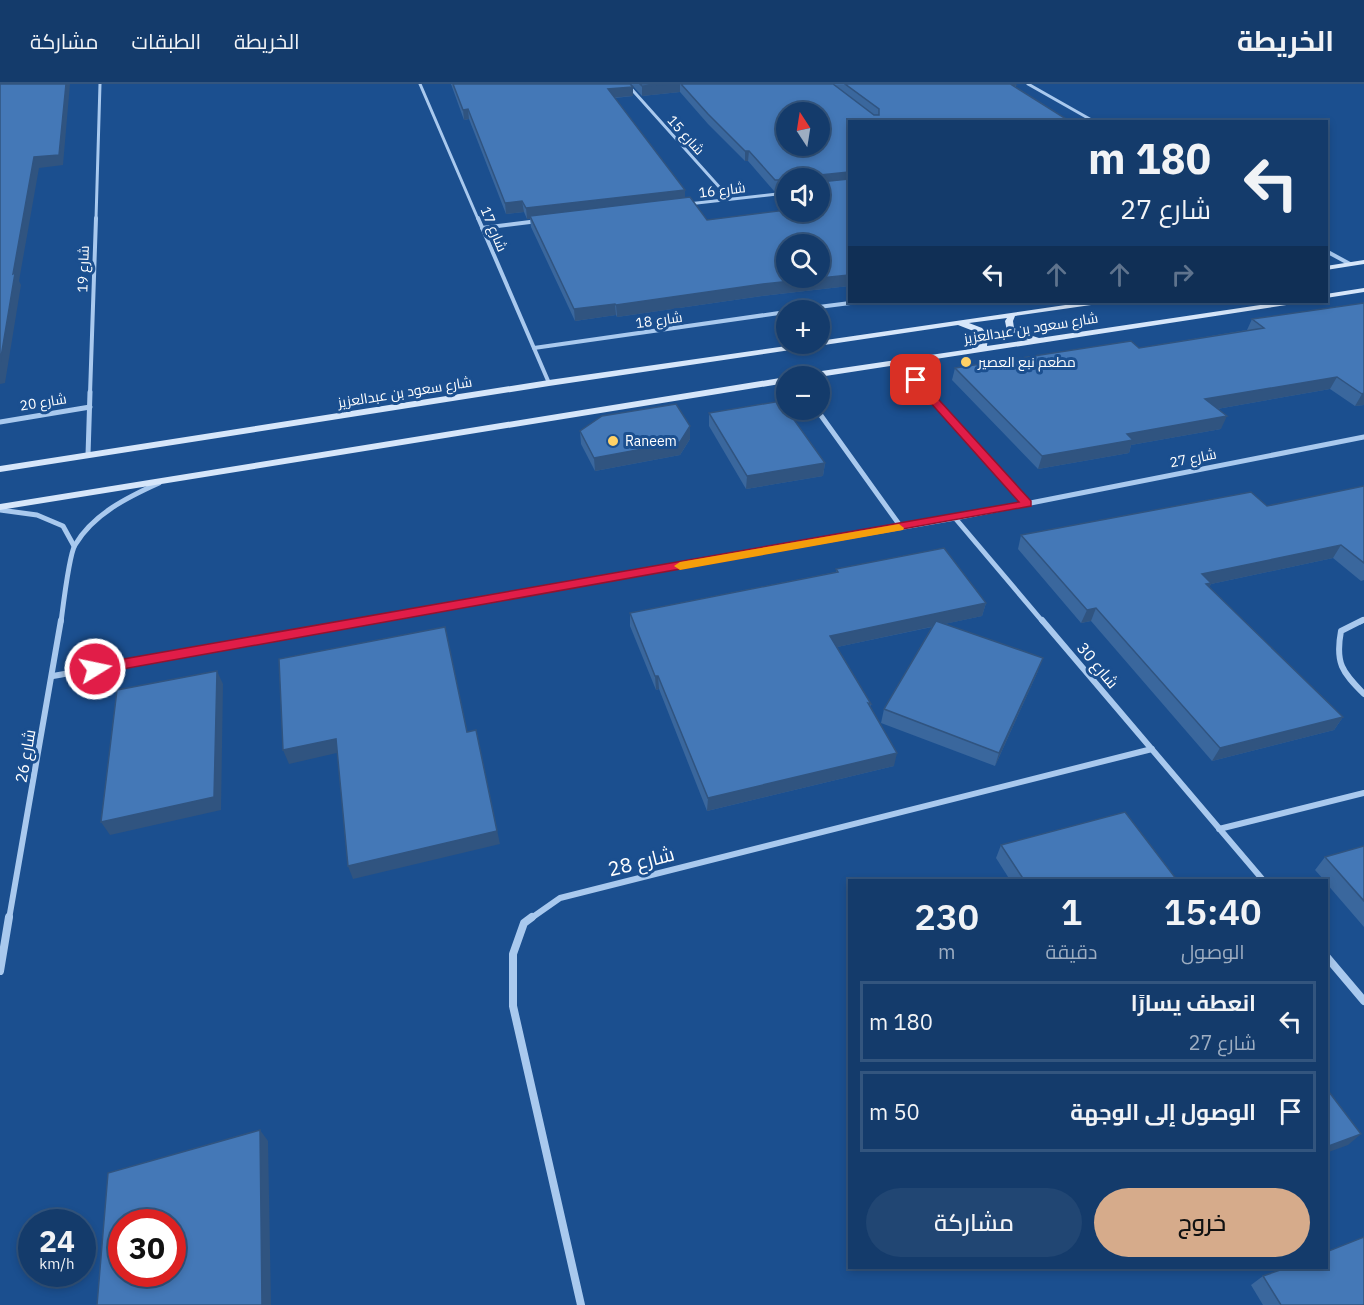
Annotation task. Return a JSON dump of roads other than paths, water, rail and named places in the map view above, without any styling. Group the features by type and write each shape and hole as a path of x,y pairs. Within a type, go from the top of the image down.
{"main road":[{"path":"1328,268 1364,262"},
{"path":"1328,296 1364,290"},
{"name":"شارع سعود بن عبدالعزيز","path":"830,341 1091,303"},
{"name":"شارع سعود بن عبدالعزيز","path":"830,373 1287,303"},
{"path":"1013,314 1009,321 1010,328 1020,335 1040,341"},
{"path":"958,322 979,330 985,337 984,345 972,351"},
{"name":"شارع سعود بن عبدالعزيز","path":"0,469 776,350"},
{"path":"0,509 776,382"}],"street":[{"name":"شارع 19","path":"88,455 100,84"},
{"name":"شارع 17","path":"420,84 549,383"},
{"name":"شارع 15","path":"627,84 730,199"},
{"path":"1028,84 1091,120"},
{"name":"شارع 16","path":"683,205 776,194"},
{"path":"482,228 541,221"},
{"path":"1328,252 1350,264"},
{"path":"830,306 850,303"},
{"name":"شارع 18","path":"534,348 776,313"},
{"path":"900,362 1027,504"},
{"name":"شارع 20","path":"0,422 90,407"},
{"path":"824,420 901,527"},
{"name":"شارع 27","path":"53,676 955,518 1364,436"},
{"path":"0,509 37,515 63,526 74,546 99,518 123,499 162,482"},
{"name":"شارع 30","path":"955,518 1262,879"},
{"name":"شارع 26","path":"0,971 74,546"},
{"path":"1364,620 1341,631 1336,652 1342,672 1364,694"},
{"name":"شارع 28","path":"581,1305 513,1006 513,954 524,922 560,898 1152,749"},
{"path":"1219,829 1364,793"},
{"path":"1328,958 1364,1001"}],"place":[{"name":"مطعم نبع العصير","path":"966,362"},
{"name":"Raneem","path":"613,441"}]}
